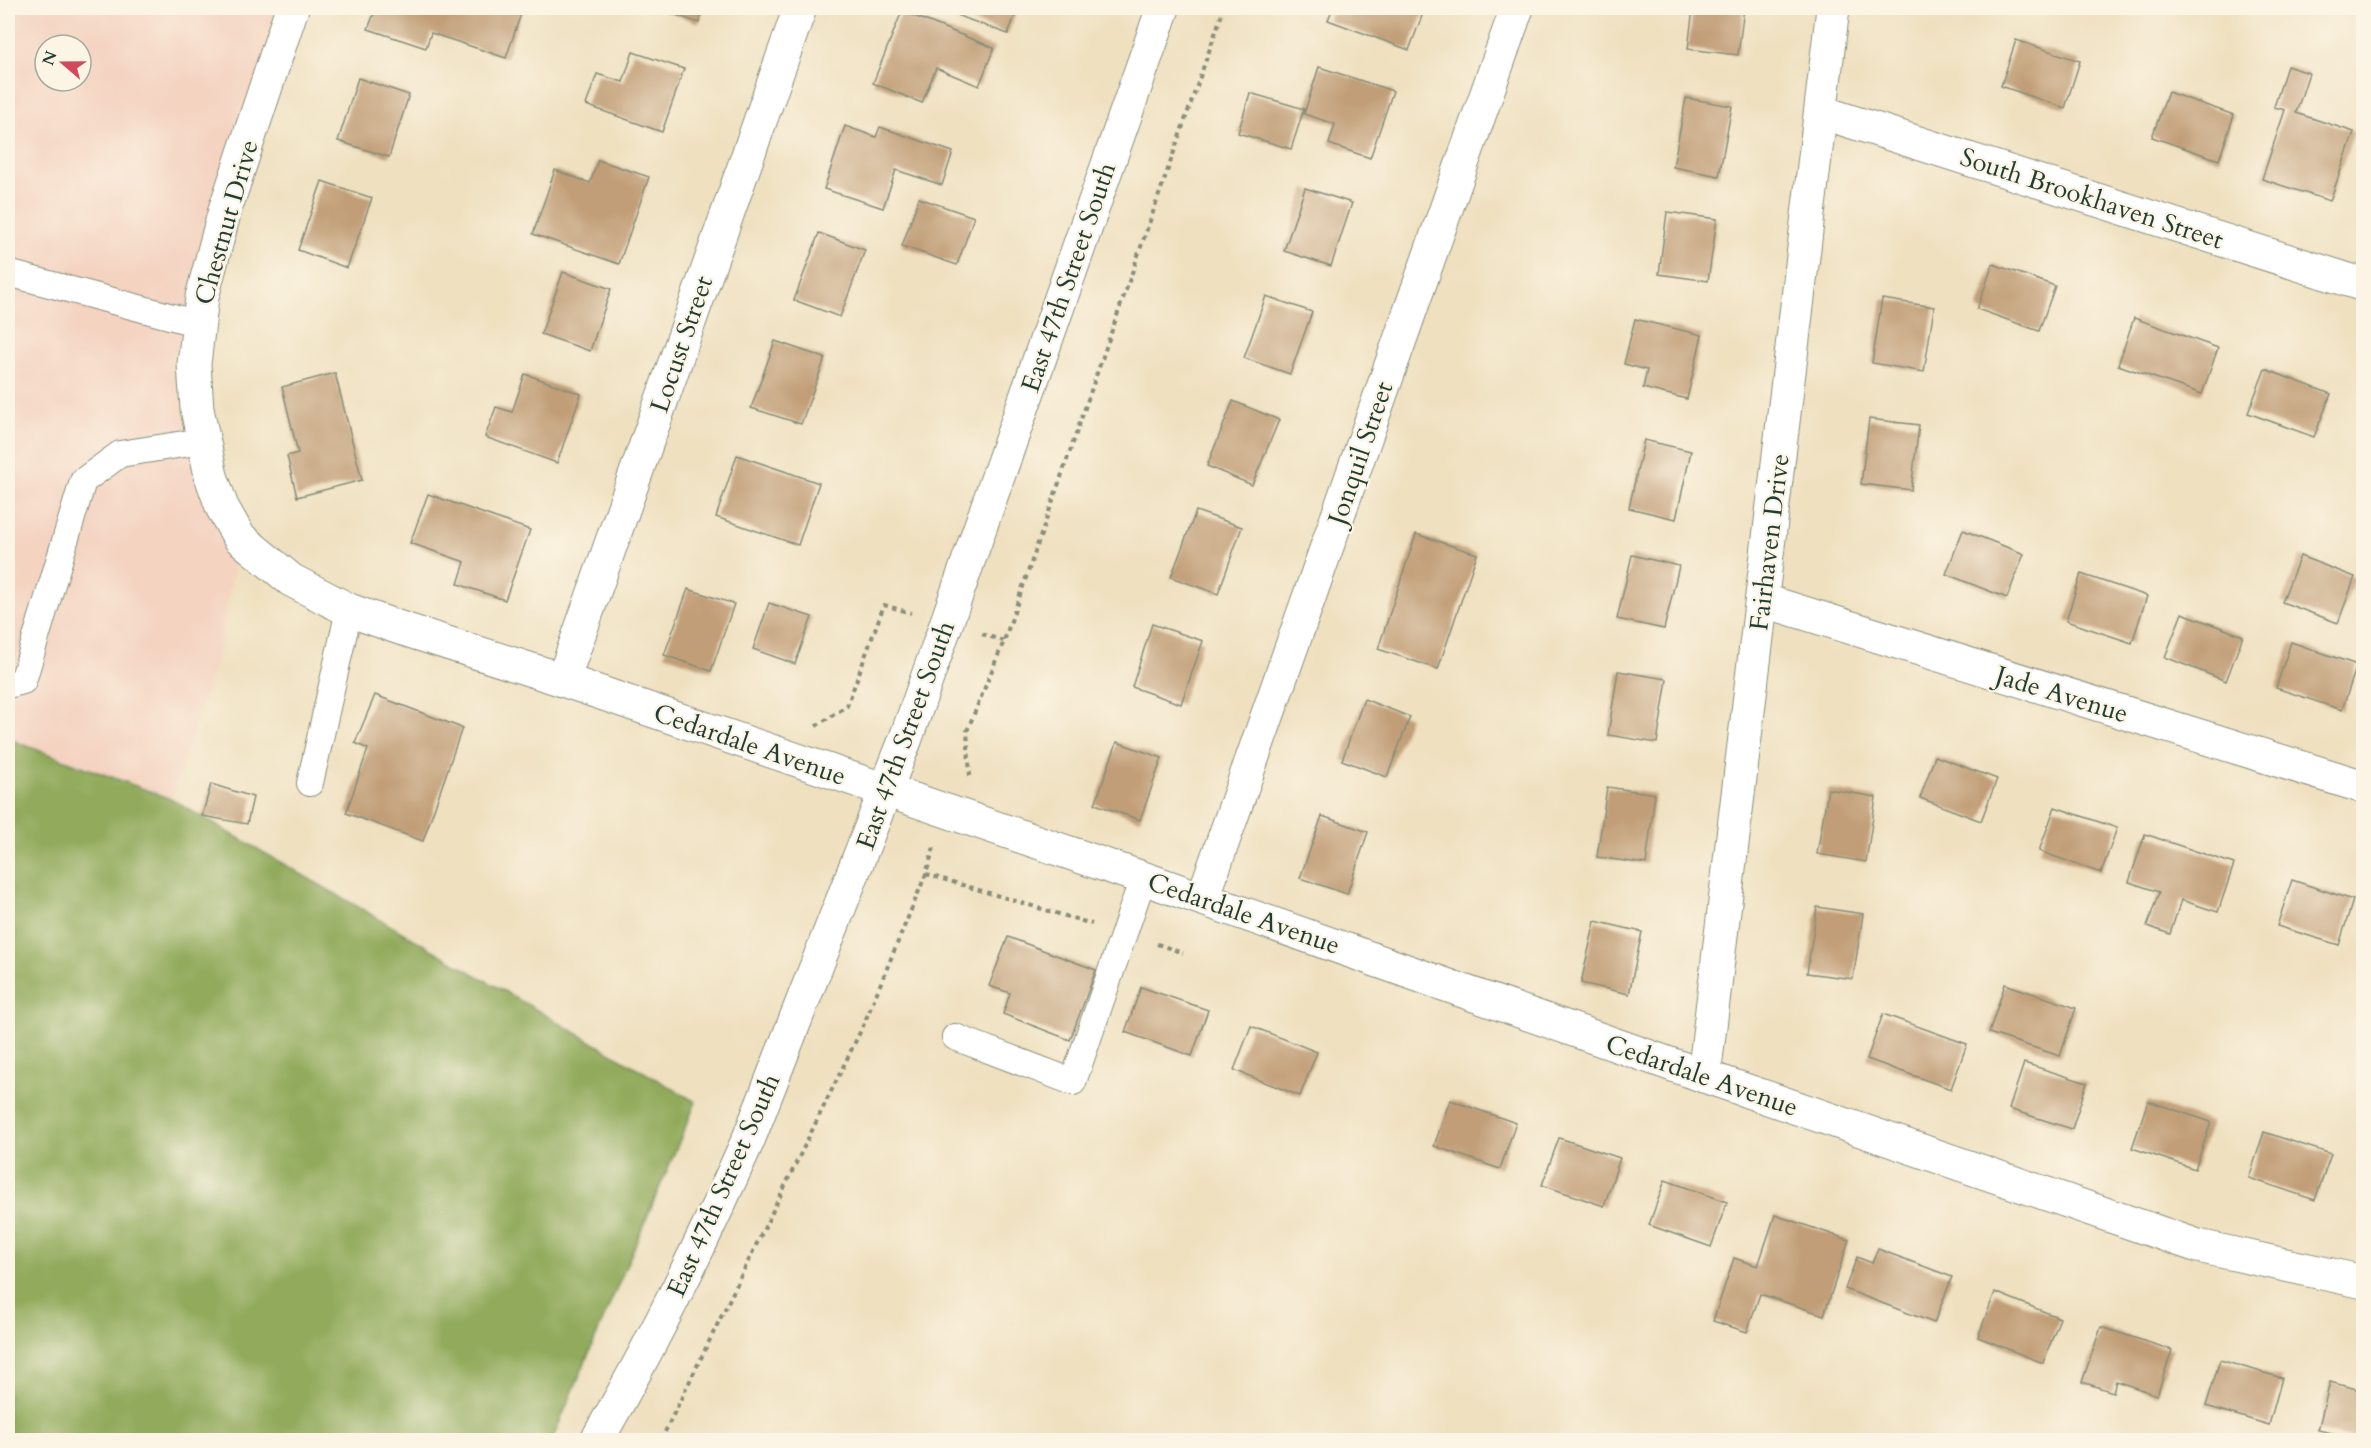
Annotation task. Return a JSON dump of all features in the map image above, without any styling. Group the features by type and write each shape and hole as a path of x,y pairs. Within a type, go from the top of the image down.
{"street":[{"name":"Chestnut Drive","path":"203,441 196,409 194,364 202,297 225,210 292,8"},
{"name":"Locust Street","path":"563,680 800,8"},
{"name":"East 47th Street South","path":"597,1440 628,1386 721,1201 749,1138 886,791 1163,8"},
{"name":"Jonquil Street","path":"1203,898 1517,8"},
{"name":"Fairhaven Drive","path":"1704,1076 1833,8"},
{"name":"South Brookhaven Street","path":"1821,112 2364,285"},
{"name":"Cedardale Avenue","path":"203,441 211,476 222,507 239,537 291,580 349,610 563,680 1203,898 1704,1076 2198,1246 2364,1282"},
{"name":"Jade Avenue","path":"1762,600 2364,787"}],"lane":[{"path":"8,273 199,324"},
{"path":"8,685 23,681 83,481 120,454 203,441"},
{"path":"310,783 349,610"},
{"path":"955,1037 1073,1082 1143,878"}],"path":[{"path":"661,1440 863,1026 926,874 953,778 972,776 967,731 1004,641 1224,8"},
{"path":"926,874 1183,953"}],"shaded area":[{"path":"8,8 292,8 194,364 239,537 220,647 171,799 8,739"}],"green space":[{"path":"8,739 171,799 696,1102 552,1440 8,1440"}],"building":[{"path":"376,8 523,8 506,58 431,33 426,48 368,29"},
{"path":"656,8 704,8 699,23"},
{"path":"962,8 1018,8 1008,34 959,16"},
{"path":"1333,8 1363,8 1372,11 1374,8 1425,8 1409,50 1328,20"},
{"path":"1693,8 1744,8 1738,55 1688,49"},
{"path":"902,11 994,48 979,86 936,68 922,103 873,83"},
{"path":"2016,40 2080,61 2065,108 2001,86"},
{"path":"633,52 684,69 662,132 586,105 597,74 623,82"},
{"path":"2287,66 2309,73 2296,113 2354,132 2330,201 2262,179 2285,110 2274,107"},
{"path":"1319,67 1393,91 1370,158 1329,144 1335,124 1304,114"},
{"path":"358,78 409,95 389,157 338,141"},
{"path":"2168,92 2234,115 2219,160 2152,137"},
{"path":"1250,93 1304,109 1291,149 1238,133"},
{"path":"1686,98 1732,106 1719,176 1673,167"},
{"path":"845,126 876,137 880,127 953,152 942,185 896,170 883,208 824,189"},
{"path":"598,160 649,177 619,264 533,234 555,170 590,183"},
{"path":"322,181 372,198 347,268 298,250"},
{"path":"1305,188 1352,203 1331,266 1284,251"},
{"path":"919,198 974,217 957,265 902,246"},
{"path":"1667,212 1717,219 1708,281 1659,274"},
{"path":"819,233 865,250 840,317 794,300"},
{"path":"1993,264 2055,286 2039,331 1977,309"},
{"path":"563,272 611,289 590,351 541,334"},
{"path":"1266,296 1312,312 1290,374 1244,358"},
{"path":"1882,299 1934,307 1924,372 1872,363"},
{"path":"2134,318 2218,348 2202,394 2118,365"},
{"path":"1635,319 1702,335 1687,399 1643,388 1647,370 1624,364"},
{"path":"775,341 825,358 801,424 751,408"},
{"path":"2265,369 2331,394 2314,437 2248,413"},
{"path":"335,373 362,480 297,497 287,456 298,453 282,387"},
{"path":"525,374 581,394 557,463 485,437 496,407 512,412"},
{"path":"1233,401 1279,420 1252,485 1207,466"},
{"path":"1869,419 1919,425 1911,490 1861,484"},
{"path":"1644,440 1691,451 1676,519 1629,508"},
{"path":"737,455 819,483 798,545 716,517"},
{"path":"428,494 530,530 505,600 458,584 465,562 410,543"},
{"path":"1196,511 1242,527 1218,594 1171,577"},
{"path":"1963,530 2024,554 2007,598 1946,574"},
{"path":"1416,534 1477,554 1438,669 1378,649"},
{"path":"1632,555 1679,566 1664,629 1617,619"},
{"path":"2300,556 2355,577 2338,623 2282,602"},
{"path":"2081,574 2147,596 2132,643 2066,621"},
{"path":"688,589 734,604 711,671 664,655"},
{"path":"769,603 812,617 795,664 753,649"},
{"path":"2182,613 2243,636 2226,681 2165,657"},
{"path":"1152,624 1203,641 1181,704 1132,687"},
{"path":"2291,642 2357,665 2342,710 2276,688"},
{"path":"1618,671 1667,679 1657,743 1608,735"},
{"path":"375,695 462,728 423,841 346,813 368,749 355,743"},
{"path":"1364,699 1410,717 1387,777 1342,760"},
{"path":"1117,742 1162,758 1140,820 1095,804"},
{"path":"1935,756 1997,779 1981,821 1920,798"},
{"path":"211,784 253,797 247,824 202,816"},
{"path":"1607,787 1655,794 1646,864 1597,857"},
{"path":"1828,789 1876,797 1866,862 1817,854"},
{"path":"2055,807 2117,828 2101,873 2039,851"},
{"path":"1322,816 1368,832 1347,894 1300,878"},
{"path":"2145,834 2234,864 2218,912 2181,900 2170,934 2147,926 2159,892 2129,882"},
{"path":"2292,880 2353,900 2339,945 2277,926"},
{"path":"1817,907 1863,914 1853,979 1807,973"},
{"path":"1595,921 1642,932 1629,994 1581,983"},
{"path":"1008,937 1096,970 1070,1040 1003,1014 1010,993 989,986"},
{"path":"2005,984 2076,1008 2060,1056 1989,1033"},
{"path":"1141,987 1208,1010 1192,1056 1125,1032"},
{"path":"1883,1014 1967,1044 1951,1089 1867,1059"},
{"path":"1251,1026 1317,1052 1300,1096 1234,1070"},
{"path":"2024,1063 2087,1083 2072,1129 2009,1109"},
{"path":"1450,1100 1516,1123 1500,1169 1434,1146"},
{"path":"2148,1101 2211,1122 2195,1169 2132,1148"},
{"path":"2264,1132 2331,1154 2315,1200 2249,1178"},
{"path":"1559,1138 1620,1158 1604,1206 1542,1185"},
{"path":"1665,1180 1727,1202 1711,1247 1649,1225"},
{"path":"1775,1215 1849,1240 1824,1315 1760,1294 1747,1332 1713,1321 1734,1258 1758,1266"},
{"path":"1878,1249 1952,1277 1934,1323 1845,1289 1857,1257 1872,1263"},
{"path":"1995,1292 2060,1318 2043,1363 1978,1337"},
{"path":"2101,1327 2172,1350 2157,1395 2116,1381 2113,1392 2082,1382"},
{"path":"2220,1360 2282,1378 2269,1425 2206,1406"},
{"path":"2330,1382 2364,1391 2364,1440 2318,1430"}]}
